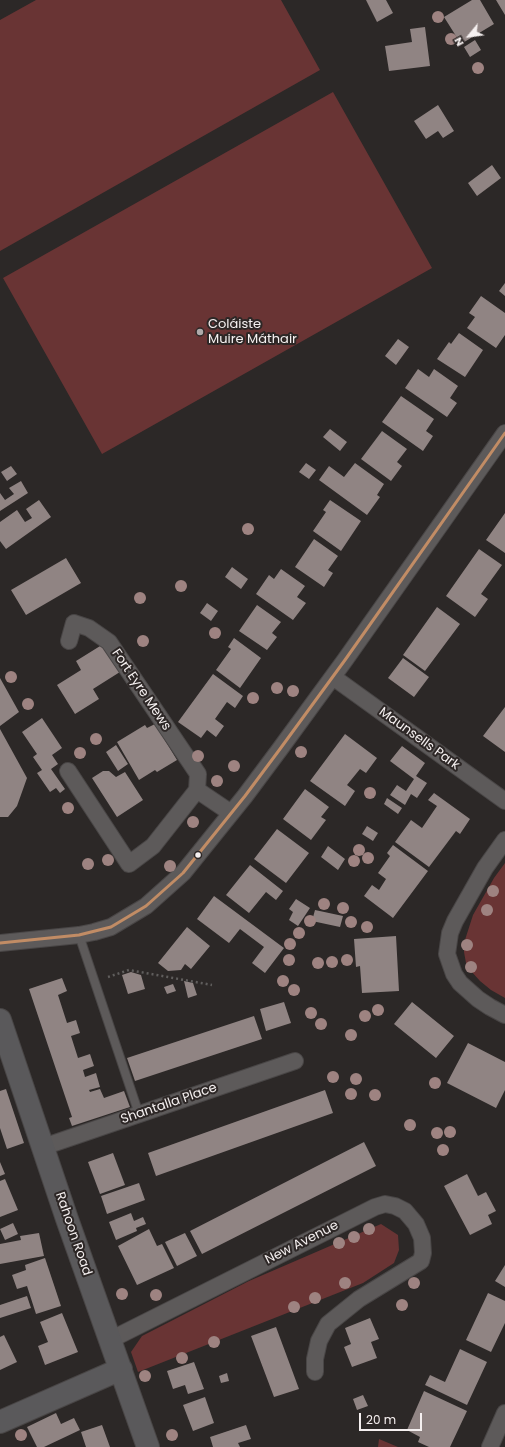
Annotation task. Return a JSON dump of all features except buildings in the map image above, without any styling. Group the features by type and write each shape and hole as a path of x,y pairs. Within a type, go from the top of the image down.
{"street":[{"path":"0,943 79,935 111,926 146,906 183,873 245,796 505,432"},
{"name":"Fort Eyre Mews","path":"69,642 74,623 89,628 109,642 198,774 197,790"},
{"name":"Maunsells Park","path":"332,676 505,801"},
{"path":"68,771 129,864 153,846 197,790 231,813"},
{"path":"505,840 481,873 455,921 450,933 447,954 454,974 460,983 478,999 505,1015"},
{"name":"Rahoon Road","path":"0,1020 67,1218 148,1447"},
{"name":"Shantalla Place","path":"43,1147 295,1061"},
{"name":"New Avenue","path":"110,1340 375,1207 385,1204 395,1206 405,1211 416,1224 422,1238 423,1253 421,1261 359,1299 328,1324 319,1341 315,1359 316,1372"},
{"path":"0,1422 121,1369"},
{"path":"492,1446 505,1413"}],"lane":[{"path":"79,935 139,1114"}],"path":[{"path":"95,982 129,970 212,986"}],"shaded area":[{"path":"36,0 281,0 320,70 0,251 0,20"},
{"path":"333,92 432,268 102,454 3,278"},
{"path":"505,863 505,998 491,990 471,971 466,963 464,943 473,915 494,878"},
{"path":"381,1224 398,1235 399,1250 394,1263 363,1283 138,1372 131,1352 142,1336 249,1281"},
{"path":"379,1439 398,1447 378,1447"}],"transit line":[{"path":"0,943 79,935 111,927 146,906 183,873 245,796 280,749 345,660 505,433"}],"place":[{"name":"Coláiste Muire Máthair","path":"200,332"}]}
